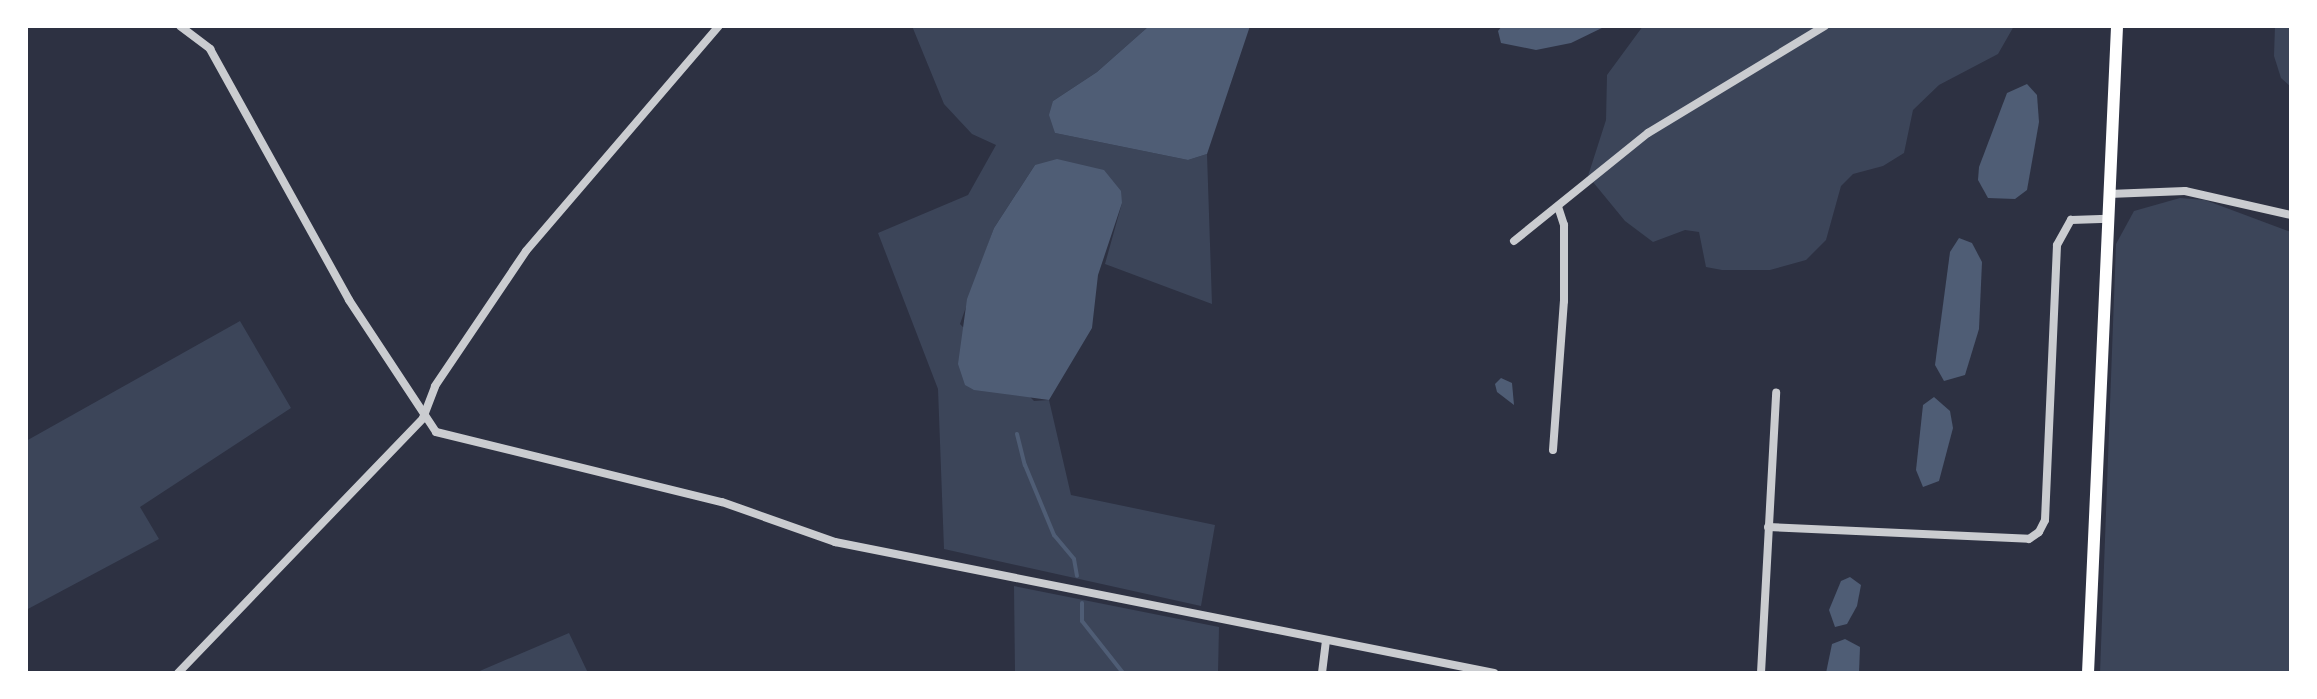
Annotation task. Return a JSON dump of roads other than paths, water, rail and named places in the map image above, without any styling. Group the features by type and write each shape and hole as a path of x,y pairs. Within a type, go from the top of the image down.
{"main road":[{"path":"2088,673 2117,26"}],"street":[{"path":"180,26 192,29 210,49 349,300 423,418 451,438 722,502 835,542 1494,673"},
{"path":"178,673 423,418 435,386 526,251 719,26"},
{"path":"1514,241 1648,133 1825,26"},
{"path":"2109,194 2185,191 2291,215"},
{"path":"1553,450 1564,301 1564,225 1558,207"},
{"path":"1768,527 2029,539 2039,532 2045,520 2057,245 2071,220 2108,219"},
{"path":"1761,673 1776,392"},
{"path":"1322,673 1326,640"}],"waterway":[{"path":"1017,434 1025,465 1054,535 1074,559 1077,576"},
{"path":"1082,603 1082,621 1123,673"}]}
